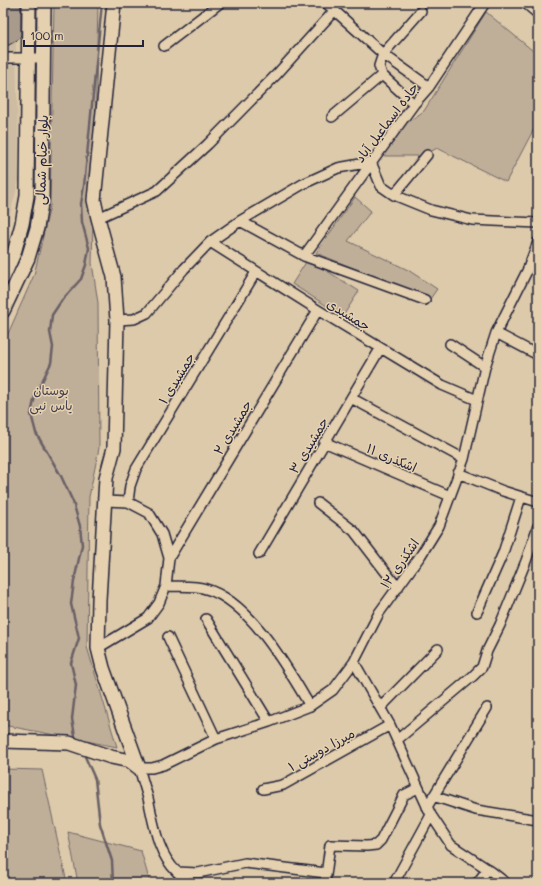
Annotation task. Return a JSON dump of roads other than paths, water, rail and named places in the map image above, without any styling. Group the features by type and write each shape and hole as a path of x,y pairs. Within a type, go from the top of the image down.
{"street":[{"name":"بلوار خیام شمالی","path":"3,278 14,253 22,224 27,196 28,3"},
{"name":"بلوار خیام شمالی","path":"3,311 28,258 37,228 42,198 44,3"},
{"path":"114,3 94,200 114,278 117,320 114,448 106,478 99,600 98,648 103,668 139,768 154,830 170,866 189,883"},
{"path":"164,46 220,3"},
{"path":"326,3 383,54 429,87"},
{"name":"جاده اسماعیل آباد","path":"304,256 371,162 414,104 429,87 485,3"},
{"path":"525,3 538,14"},
{"path":"98,218 157,190 218,133 277,74 335,10"},
{"path":"414,104 382,75 379,66 383,54 421,11"},
{"path":"3,58 43,58"},
{"path":"332,117 382,75"},
{"path":"394,196 427,155"},
{"path":"117,320 134,319 147,313 184,269 210,242 240,221 303,184 338,168 371,162 381,186 394,196 431,210 472,220 538,223"},
{"path":"240,221 304,256 425,300"},
{"name":"جمشیدی","path":"210,242 380,349 442,385 477,400"},
{"name":"اشکذری ۱۲","path":"139,768 152,768 164,765 216,739 269,722 310,706 333,690 354,662 379,613 421,555 439,526 464,459 485,367 496,333 527,271 538,242"},
{"name":"جمشیدی ۱","path":"128,502 130,486 136,469 256,272"},
{"name":"جمشیدی ۲","path":"169,558 318,310"},
{"path":"496,333 538,355"},
{"path":"450,344 485,367"},
{"name":"جمشیدی ۳","path":"259,554 380,349"},
{"path":"351,398 464,459"},
{"name":"اشکذری ۱۱","path":"324,442 450,496"},
{"path":"458,473 503,491 538,502"},
{"path":"477,612 503,553 521,497"},
{"path":"98,648 148,618 159,603 166,586 169,558 162,534 149,513 128,502 105,501"},
{"path":"318,503 354,531 398,588"},
{"path":"397,740 482,667 487,651 500,625 526,561 538,526"},
{"path":"166,586 206,588 223,596 246,615 274,647 310,706"},
{"path":"206,619 269,722"},
{"path":"168,637 216,739"},
{"path":"381,708 438,649"},
{"path":"354,662 390,725 429,811 451,845 488,869 506,883"},
{"path":"394,883 401,872 429,811 433,796 487,708"},
{"name":"میرزا دوستی ۱","path":"263,789 283,785 390,725"},
{"path":"3,741 44,747"},
{"path":"3,750 44,747 69,743 110,761 130,761 139,768"},
{"path":"325,883 330,845 376,845 381,840 404,795 418,788"},
{"path":"433,796 476,810 538,820"},
{"path":"177,872 198,873 245,863 326,873"},
{"path":"477,883 488,869"}],"waterway":[{"path":"77,741 72,719 76,685 71,663 79,638 71,604 74,581 82,545 80,526 73,502 61,476 36,433 31,414 35,396 51,363 53,347 50,332 52,315 62,300 81,279 86,265 89,248 82,222 81,204 102,3"},
{"path":"83,752 95,779 100,824 112,861 113,883"}],"park label":[{"name":"بوستان یاس نبی","path":"51,396"}]}
